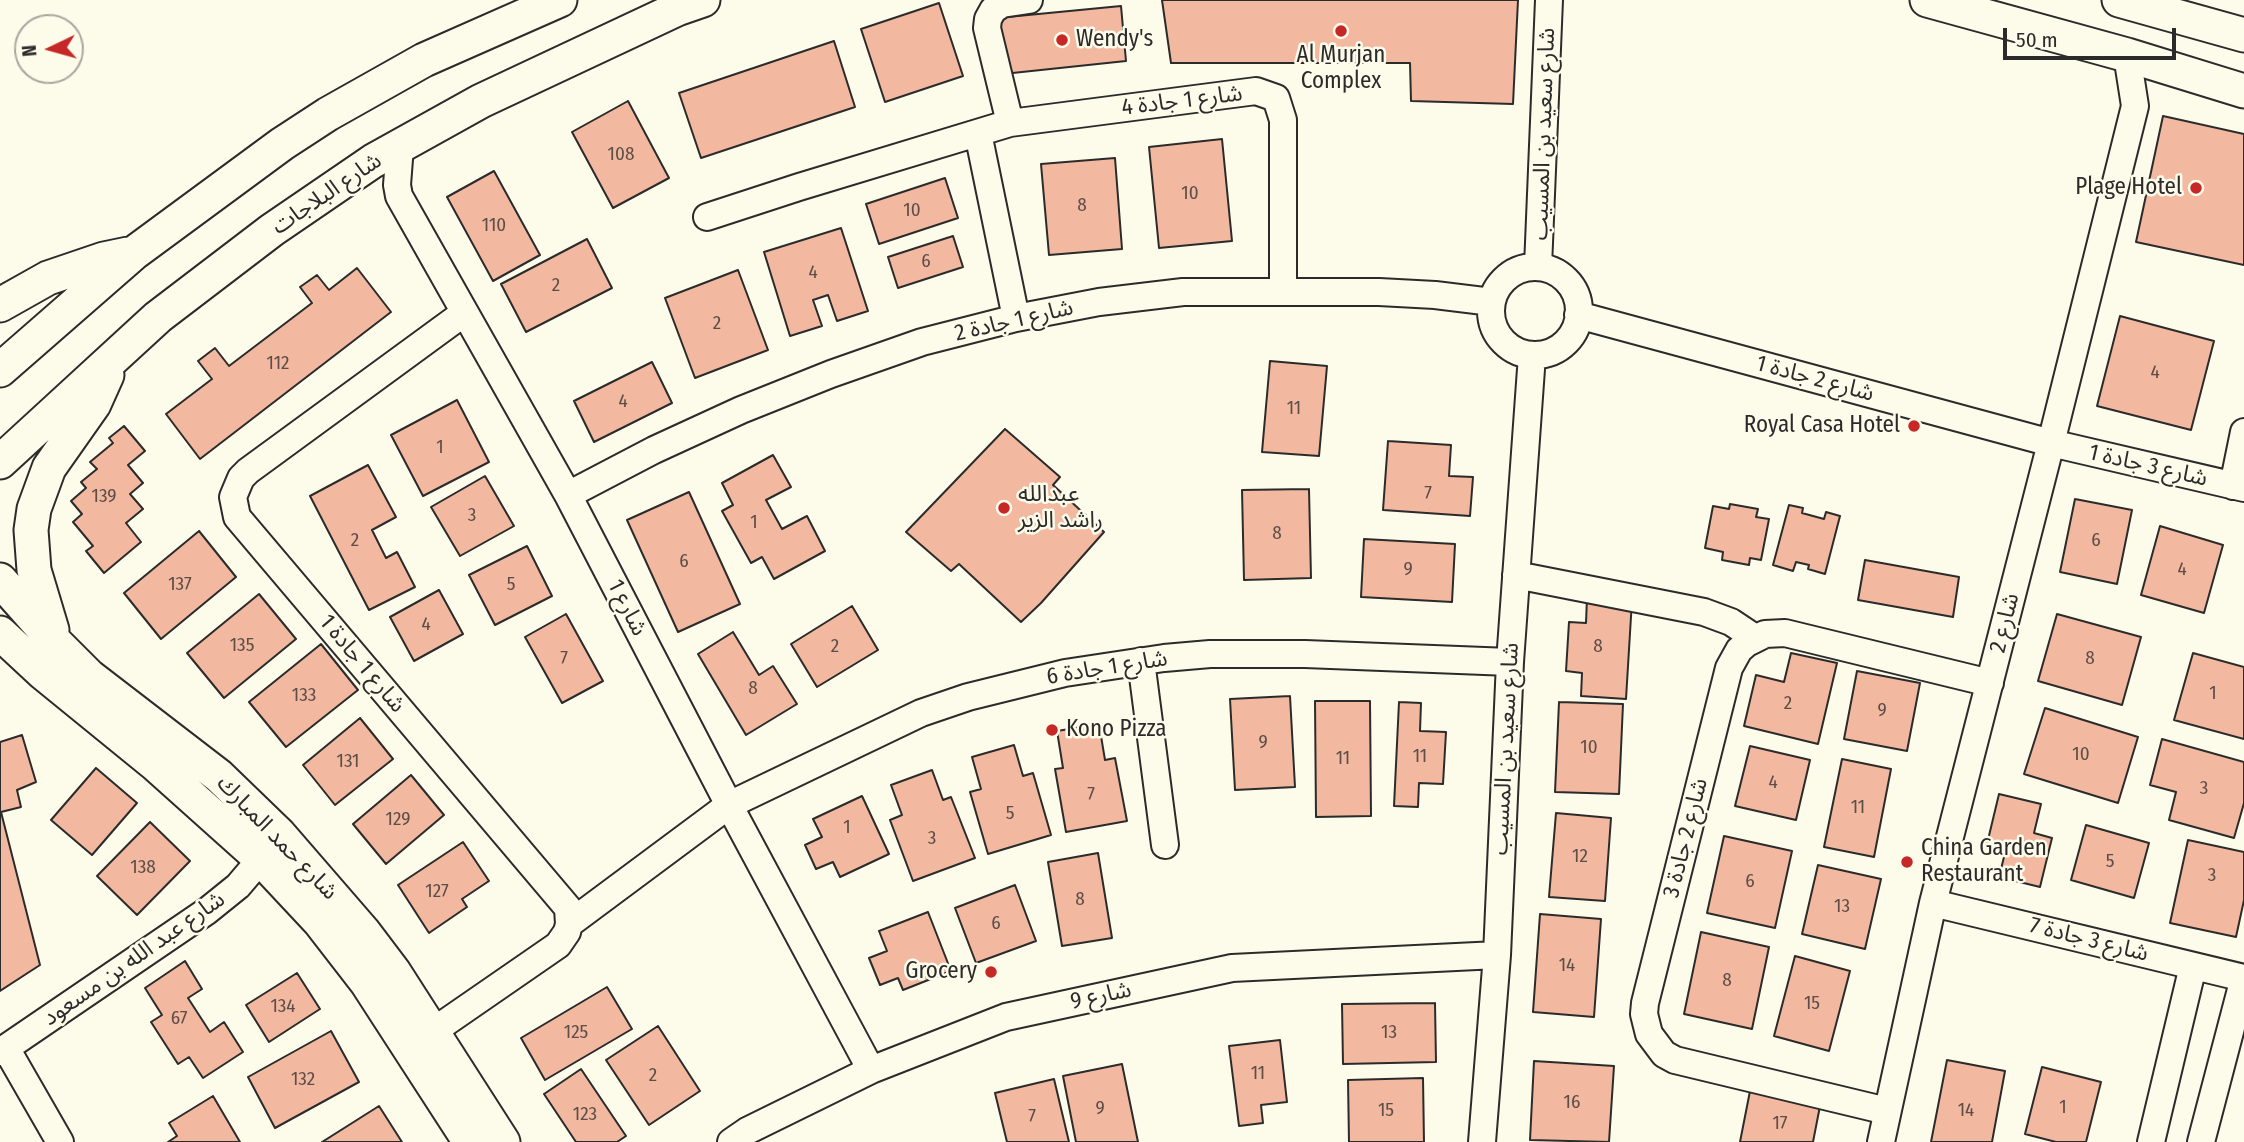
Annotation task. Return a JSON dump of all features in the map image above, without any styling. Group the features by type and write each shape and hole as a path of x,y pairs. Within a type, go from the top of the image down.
{"main road":[{"path":"0,370 134,253 282,144 328,114 424,61 534,8 561,0"},
{"name":"شارع البلاجات","path":"0,462 158,317 272,230 373,161 481,101 677,9 703,0"},
{"path":"1927,0 2127,55 2244,91"},
{"path":"2119,0 2244,35"},
{"path":"0,305 48,278 104,259 134,253"},
{"path":"55,642 34,570 31,530 34,509 48,468 94,404 113,360"},
{"name":"شارع حمد المبارك","path":"0,580 89,676 219,776 279,834 363,931 394,972 503,1142"},
{"name":"شارع حمد المبارك","path":"0,633 43,673 156,765 261,859 319,921 367,983 470,1142"},
{"path":"0,658 43,673"}],"street":[{"path":"1010,123 987,28 988,19 993,10 1002,4 1029,0"},
{"name":"شارع سعيد بن المسيب","path":"1538,267 1549,0"},
{"name":"شارع 2","path":"1881,1142 1933,903 2052,443 2135,106 2127,55"},
{"name":"شارع 2","path":"2135,106 2167,67"},
{"name":"شارع 1 جادة 4","path":"707,217 1010,123 1256,91 1276,98 1283,120 1283,292"},
{"path":"978,133 1016,318"},
{"name":"شارع 1","path":"400,146 397,175 399,196 568,495 871,1070"},
{"path":"1538,267 1549,270 1568,283 1578,304 1578,315 1571,336 1563,345 1543,355 1532,355 1508,347 1500,338 1493,327 1492,302 1496,290 1514,272 1538,267"},
{"name":"شارع 1 جادة 2","path":"568,495 654,450 741,410 831,374 922,342 1016,318 1099,302 1183,292 1402,293 1492,302"},
{"name":"شارع 1 جادة 1","path":"464,313 248,471 236,487 234,507 237,517 563,901 568,908 569,924"},
{"name":"شارع 2 جادة 1","path":"1578,315 2052,443"},
{"name":"شارع سعيد بن المسيب","path":"1482,1142 1497,955 1510,662 1532,355"},
{"path":"2239,487 2244,432"},
{"name":"شارع 3 جادة 1","path":"2052,443 2239,487"},
{"path":"1516,575 1704,612 1731,622 1755,638 1765,634 1785,633 1990,683"},
{"name":"شارع 2 جادة 3","path":"1755,638 1739,650 1730,668 1645,1003 1645,1024 1655,1045 1675,1060 1887,1111"},
{"name":"شارع 1 جادة 6","path":"569,924 729,805 921,713 1016,684 1141,661 1210,654 1269,653 1510,662"},
{"path":"1141,661 1166,845"},
{"name":"شارع عبد الله بن مسعود","path":"3,1050 207,911 238,886 261,859"},
{"name":"شارع 3 جادة 7","path":"1933,903 2244,978"},
{"path":"432,1032 558,945 569,924"},
{"name":"شارع 9","path":"731,1142 747,1131 871,1070 1006,1017 1232,968 1497,955"},
{"path":"2151,1142 2193,966"},
{"path":"2201,1142 2244,978"},
{"path":"3,1050 60,1142"}],"building":[{"name":"Al Murjan Complex","path":"1162,0 1518,0 1513,104 1411,101 1410,63 1171,63"},
{"path":"939,3 963,76 885,102 861,29"},
{"name":"Wendy's","path":"1121,6 1126,61 1003,74 997,18"},
{"path":"834,41 855,107 701,158 679,93"},
{"path":"628,101 669,178 613,208 572,132"},
{"name":"Plage Hotel","path":"2163,116 2244,134 2244,265 2136,242"},
{"path":"1222,139 1232,241 1159,248 1149,147"},
{"path":"1115,158 1122,249 1049,255 1041,164"},
{"path":"494,171 540,255 493,281 447,197"},
{"path":"945,178 958,218 879,244 866,204"},
{"path":"841,228 868,311 837,321 828,295 813,300 822,326 790,336 764,252"},
{"path":"953,236 963,267 898,288 888,257"},
{"path":"587,239 612,288 526,332 501,284"},
{"path":"357,268 391,312 200,459 166,414 212,379 198,361 215,348 229,366 312,303 300,287 317,275 329,290"},
{"path":"738,270 768,350 695,378 665,298"},
{"path":"2120,316 2214,341 2191,430 2097,406"},
{"path":"1270,361 1327,366 1319,456 1262,452"},
{"path":"652,362 672,403 594,442 574,401"},
{"path":"457,400 489,462 423,496 391,435"},
{"path":"124,426 145,451 128,465 143,483 130,494 143,509 126,523 141,542 104,573 86,551 93,546 73,522 82,514 71,501 86,488 81,482 97,469 90,462 113,443 109,438"},
{"name":"عبدالله راشد الزير","path":"1005,429 1060,477 1053,485 1104,532 1021,622 959,564 951,571 906,532"},
{"path":"1388,441 1451,445 1449,476 1473,477 1470,516 1383,510"},
{"path":"773,455 791,487 766,500 782,529 807,516 825,551 774,579 762,557 751,563 722,511 733,505 722,483"},
{"path":"368,465 396,517 372,530 386,558 397,552 415,587 369,610 310,496"},
{"path":"485,476 514,526 460,556 431,507"},
{"path":"1309,489 1311,578 1244,580 1242,490"},
{"path":"689,492 740,604 678,632 627,520"},
{"path":"2075,499 2132,510 2117,584 2060,572"},
{"path":"1730,504 1758,509 1756,517 1769,519 1761,560 1750,558 1749,565 1722,560 1723,552 1705,548 1713,506 1729,509"},
{"path":"1789,505 1803,508 1802,513 1824,519 1826,512 1840,516 1825,574 1808,569 1809,565 1796,562 1793,571 1773,565"},
{"path":"2160,526 2223,545 2204,613 2141,595"},
{"path":"199,531 236,577 161,639 124,593"},
{"path":"1364,539 1455,544 1452,602 1361,597"},
{"path":"527,546 552,596 495,625 469,575"},
{"path":"1865,560 1959,577 1953,617 1858,600"},
{"path":"439,590 463,634 414,661 390,617"},
{"path":"259,594 296,639 224,698 187,653"},
{"path":"1587,597 1632,600 1626,699 1581,696 1582,673 1566,671 1569,622 1586,623"},
{"path":"852,606 878,650 817,687 791,644"},
{"path":"566,614 603,681 562,703 525,637"},
{"path":"2057,614 2141,637 2122,705 2038,681"},
{"path":"733,632 759,675 773,666 797,704 746,735 698,654"},
{"path":"321,644 358,690 286,747 249,702"},
{"path":"1791,653 1837,663 1818,744 1744,726 1756,675 1784,682"},
{"path":"2193,653 2244,667 2244,739 2174,720"},
{"path":"1857,671 1920,683 1907,751 1844,739"},
{"path":"1290,696 1295,787 1235,790 1230,699"},
{"path":"1315,701 1370,701 1371,816 1316,817"},
{"path":"1399,702 1421,703 1420,731 1446,732 1443,784 1419,783 1418,807 1394,806"},
{"path":"1559,702 1623,704 1619,794 1555,792"},
{"path":"2045,708 2138,737 2118,803 2024,774"},
{"path":"360,718 393,759 335,805 303,765"},
{"path":"1099,724 1105,760 1115,758 1127,821 1066,832 1055,769 1063,768 1057,731"},
{"path":"22,735 36,782 17,790 21,807 1,812 40,965 0,991 0,742"},
{"path":"2162,739 2244,762 2244,803 2234,838 2169,820 2176,792 2150,785"},
{"path":"1014,745 1023,776 1033,773 1051,835 988,854 970,792 981,789 972,757"},
{"path":"1750,746 1810,760 1796,820 1735,806"},
{"path":"1842,759 1891,769 1874,857 1824,847"},
{"path":"96,768 137,803 92,855 51,820"},
{"path":"932,770 943,800 951,797 975,858 913,881 890,820 902,815 891,785"},
{"path":"411,775 444,815 386,864 353,824"},
{"path":"1999,794 2041,804 2034,833 2052,838 2040,887 1999,877 2006,849 1987,844"},
{"path":"862,796 889,854 840,877 833,862 816,869 805,845 822,837 813,819"},
{"path":"1556,813 1611,818 1605,901 1549,897"},
{"path":"150,822 190,861 137,915 97,876"},
{"path":"2086,825 2149,843 2134,898 2071,880"},
{"path":"1724,836 1792,851 1775,928 1707,913"},
{"path":"2188,840 2244,852 2244,900 2236,937 2170,923"},
{"path":"463,842 489,881 462,899 467,907 429,933 398,885"},
{"path":"1098,853 1112,938 1062,946 1048,862"},
{"path":"1818,865 1881,879 1865,949 1802,934"},
{"path":"1015,885 1036,941 976,963 955,908"},
{"path":"928,912 951,971 903,990 898,978 880,985 869,958 887,951 879,931"},
{"path":"1540,914 1601,919 1594,1017 1533,1012"},
{"path":"1701,932 1769,947 1752,1029 1684,1014"},
{"path":"1795,956 1850,971 1829,1051 1774,1036"},
{"path":"185,961 202,989 188,998 210,1032 224,1022 243,1052 203,1078 189,1057 178,1064 151,1022 162,1015 145,988"},
{"path":"297,973 320,1009 269,1042 246,1005"},
{"path":"607,987 632,1029 545,1080 521,1038"},
{"path":"1435,1003 1436,1062 1343,1064 1342,1004"},
{"path":"658,1026 700,1091 649,1125 606,1060"},
{"path":"331,1031 359,1082 275,1128 248,1077"},
{"path":"1280,1040 1287,1102 1261,1105 1263,1123 1239,1126 1229,1046"},
{"path":"1947,1060 2005,1071 1992,1142 1931,1142"},
{"path":"1534,1061 1614,1066 1609,1142 1530,1140"},
{"path":"1122,1064 1138,1142 1076,1142 1063,1076"},
{"path":"2042,1067 2101,1082 2086,1142 2056,1142 2025,1134"},
{"path":"581,1069 626,1136 617,1142 576,1142 544,1094"},
{"path":"1423,1078 1424,1142 1349,1142 1348,1080"},
{"path":"1054,1079 1069,1142 1007,1142 995,1093"},
{"path":"1750,1091 1820,1106 1813,1142 1740,1142"},
{"path":"213,1096 240,1142 168,1142 177,1136 169,1123"},
{"path":"379,1106 402,1142 322,1142"}],"place":[{"name":"Al Murjan Complex","path":"1341,31"},
{"name":"Wendy's","path":"1062,40"},
{"name":"Plage Hotel","path":"2196,188"},
{"name":"Royal Casa Hotel","path":"1914,426"},
{"name":"عبدالله راشد الزير","path":"1004,508"},
{"name":"Kono Pizza","path":"1052,730"},
{"name":"China Garden Restaurant","path":"1907,862"},
{"name":"Grocery","path":"991,972"}]}
